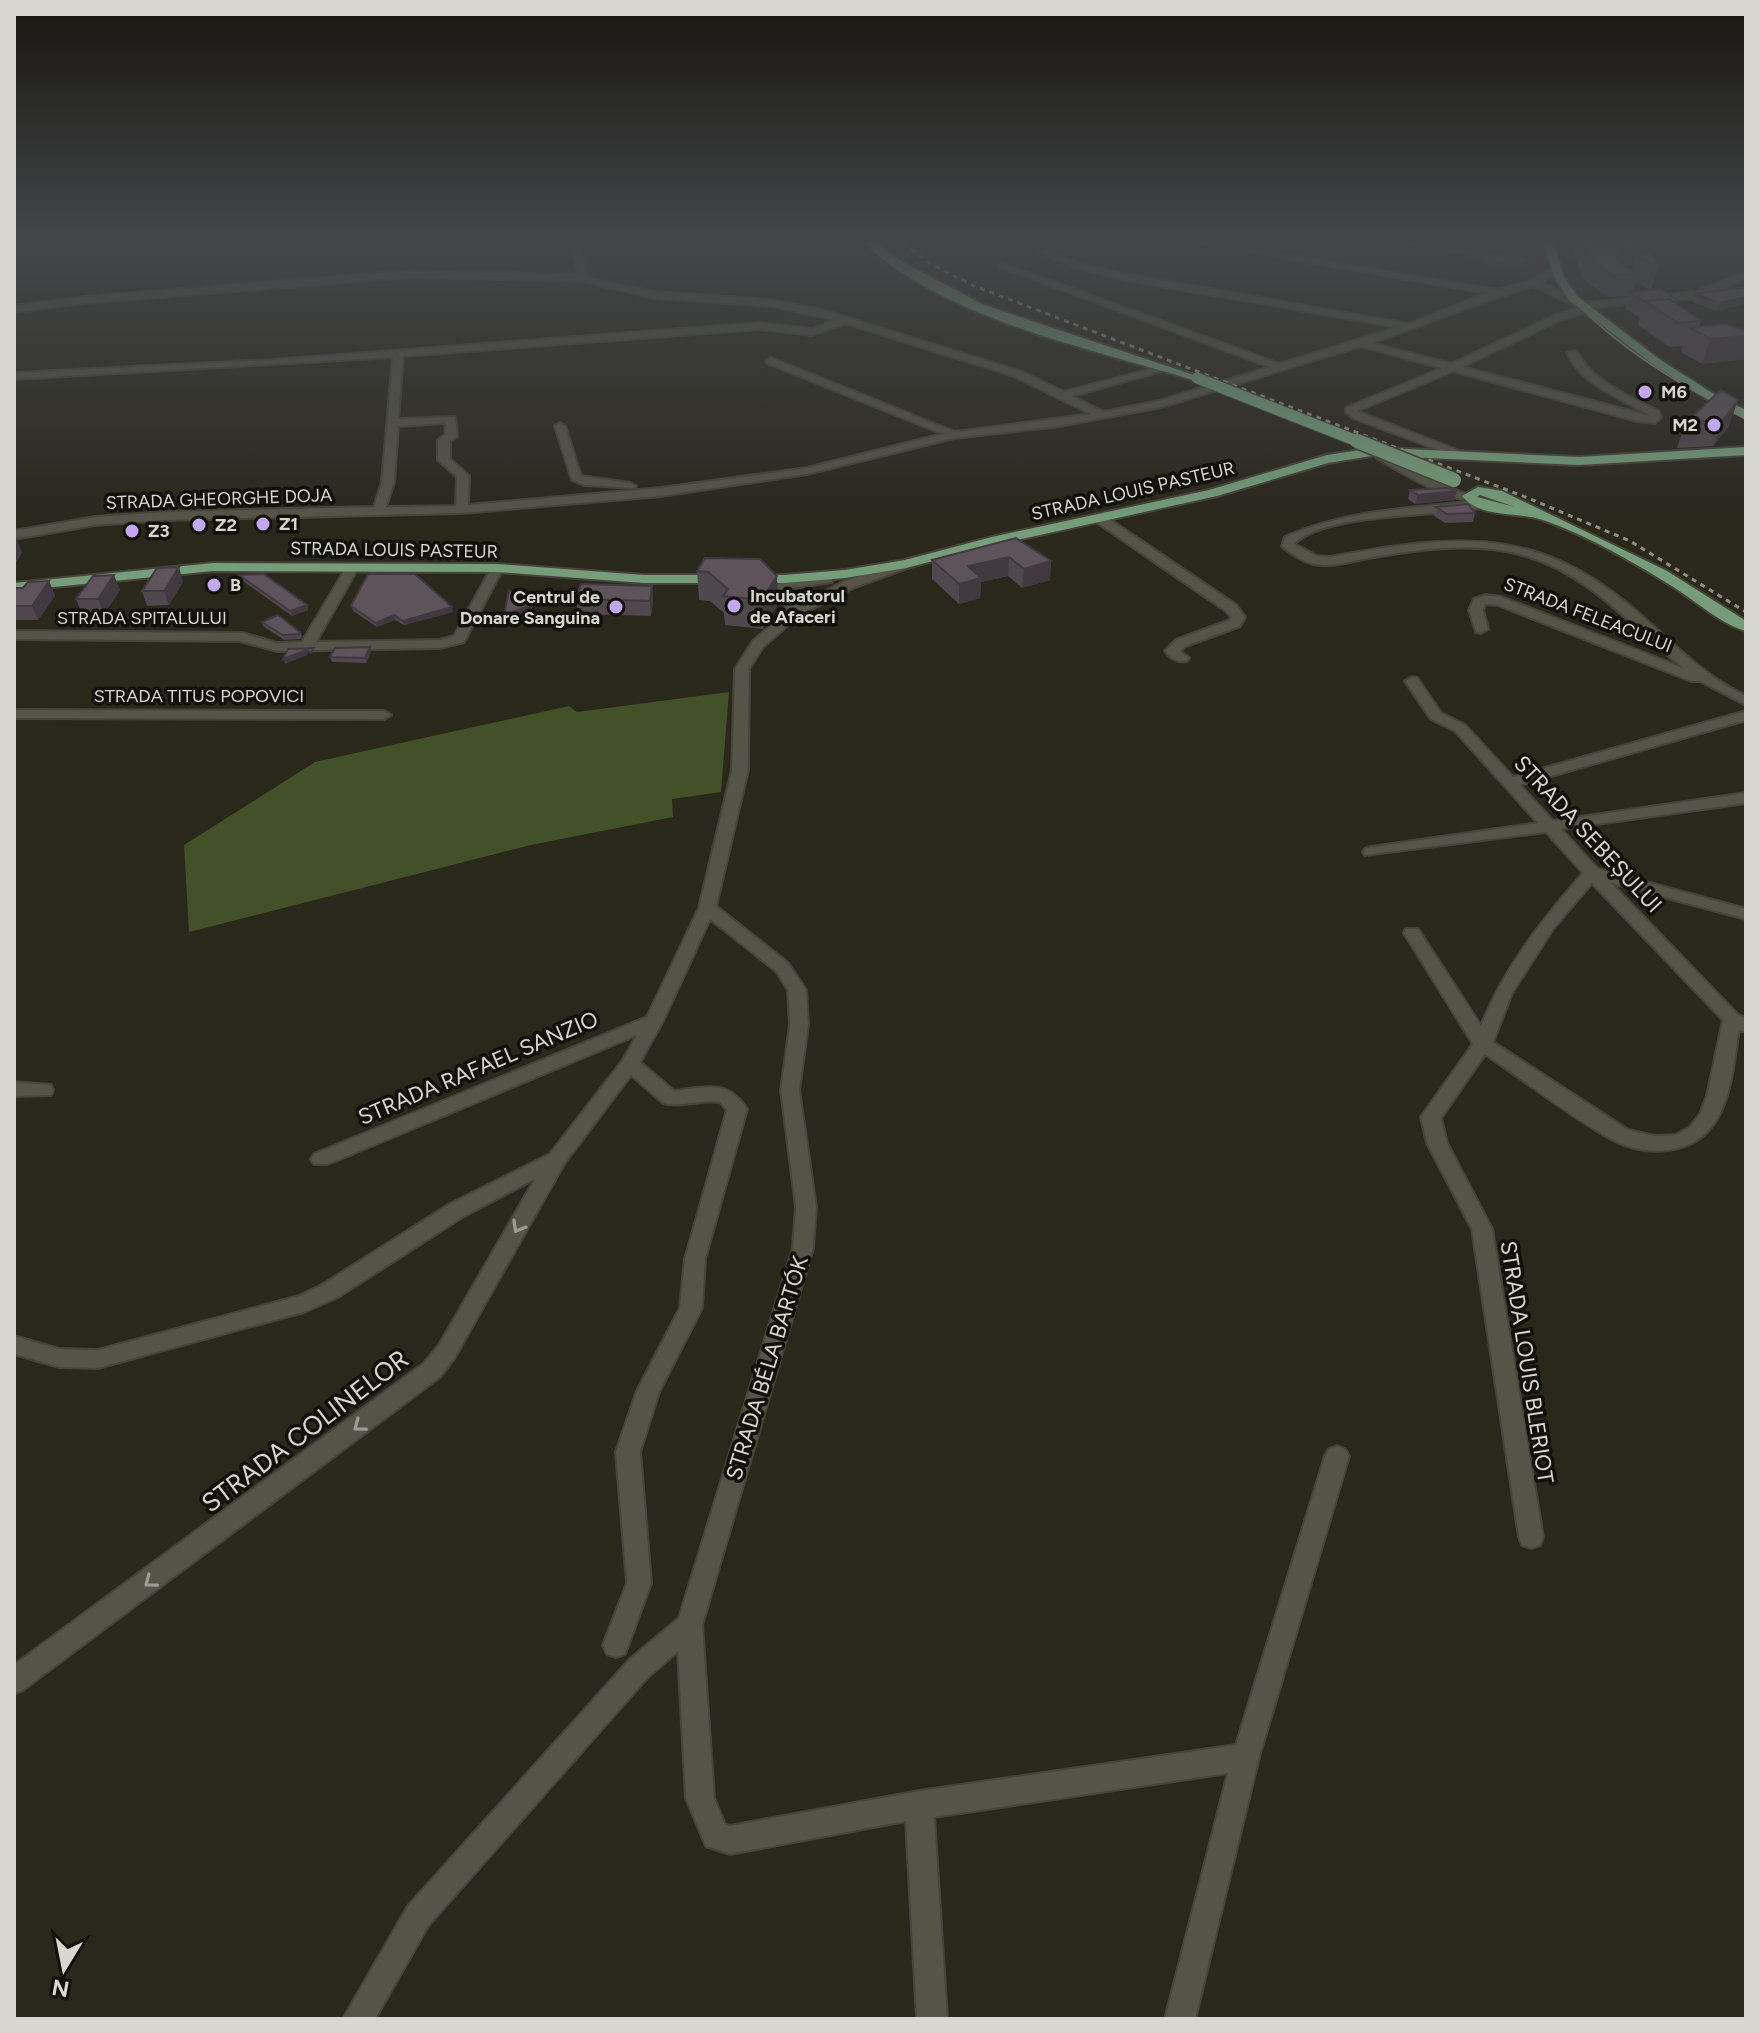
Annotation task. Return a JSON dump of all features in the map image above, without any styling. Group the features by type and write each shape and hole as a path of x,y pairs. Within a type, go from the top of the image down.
{"main road":[{"path":"1053,333 1197,378 1454,480 1476,496 1540,515 1585,534 1662,574 1746,627"},
{"path":"1618,333 1655,361 1716,400 1746,425"},
{"path":"1716,400 1746,414"},
{"name":"STRADA LOUIS PASTEUR","path":"775,578 873,564 906,564 992,541 1212,493 1327,459 1367,453 1373,449 1383,455"},
{"path":"1383,455 1455,453 1579,461 1742,450"},
{"name":"STRADA LOUIS PASTEUR","path":"14,587 213,567 497,568 644,579 847,578"}],"street":[{"path":"14,376 273,363 669,333"},
{"path":"890,333 1018,374 1104,416"},
{"path":"1187,333 1281,368"},
{"name":"STRADA GHEORGHE DOJA","path":"14,535 95,521 164,516 462,509 661,492 807,471 954,435 1104,416 1161,404 1392,333"},
{"path":"1455,453 1350,413 1351,408 1452,368 1526,333"},
{"path":"1361,343 1641,419 1651,421 1656,417 1590,376 1578,365 1572,353"},
{"path":"378,512 388,482 398,354"},
{"name":"STRADA GHEORGHE DOJA","path":"771,361 954,435"},
{"path":"1065,395 1167,368"},
{"path":"393,423 451,419 451,436 444,440 444,460 463,476 462,509"},
{"name":"STRADA GHEORGHE DOJA","path":"560,426 576,478 584,482 635,486 661,492"},
{"path":"1383,455 1440,487 1476,496"},
{"name":"STRADA FELEACULUI","path":"1476,496 1347,519 1301,534 1289,540 1288,546 1314,560 1330,561 1453,541 1484,543 1526,552 1586,579 1613,598 1709,683"},
{"path":"1099,518 1231,608 1238,617 1235,623 1181,643 1172,651 1182,658"},
{"name":"STRADA COLINELOR","path":"798,611 781,595 779,588 788,583 847,578 906,564"},
{"path":"308,644 352,568"},
{"name":"STRADA SPITALULUI","path":"14,635 242,637 266,646 424,645 459,639 497,568"},
{"name":"STRADA COLINELOR","path":"14,1681 432,1370 447,1351 557,1159 630,1064 654,1021 707,908 740,770 742,669 758,644 798,611 847,578"},
{"name":"STRADA FELEACULUI","path":"1481,629 1476,610 1479,602 1486,599 1501,601 1709,683 1746,701"},
{"name":"STRADA SEBEȘULUI","path":"1412,681 1436,716 1460,728 1592,873 1739,1022"},
{"name":"STRADA TITUS POPOVICI","path":"14,714 384,715"},
{"path":"1512,782 1746,715"},
{"path":"1371,852 1746,798"},
{"path":"1592,873 1746,914"},
{"name":"STRADA LOUIS BLERIOT","path":"1531,1537 1482,1229 1437,1143 1431,1117 1483,1044 1503,993 1547,925 1592,873"},
{"name":"STRADA BÉLA BARTÓK","path":"707,908 782,967 797,990 799,1025 790,1090 806,1207 803,1248 689,1625 700,1798 716,1836 730,1840 919,1805 1246,1757"},
{"path":"1412,933 1483,1044 1622,1136 1641,1142 1684,1141 1697,1133 1711,1117 1739,1022"},
{"name":"STRADA RAFAEL SANZIO","path":"321,1159 654,1021"},
{"path":"616,1645 639,1583 628,1452 648,1391 691,1308 695,1259 737,1109 726,1096 706,1093 670,1098 630,1064"},
{"path":"14,1089 44,1090"},
{"name":"STRADA COLINELOR","path":"14,1345 59,1358 98,1359 304,1303 330,1291 457,1210 557,1159"},
{"path":"1180,2019 1246,1757 1337,1456"},
{"path":"358,2019 418,1916 639,1668 689,1625"},
{"path":"919,1805 932,2019"}],"green space":[{"path":"729,692 721,792 672,799 673,817 531,845 189,932 184,845 315,762 569,706 577,712"}],"building":[{"path":"1699,333 1746,333 1746,336 1710,339"},
{"path":"1721,390 1738,400 1723,420 1686,422"},
{"path":"1446,488 1457,491 1418,495 1410,490"},
{"path":"1468,504 1475,513 1447,514 1436,507"},
{"path":"1016,538 1051,561 1024,569 1009,557 968,566 981,578 959,584 932,560"},
{"path":"705,558 760,559 777,576 761,600 723,596 728,589 708,572 697,571"},
{"path":"179,567 164,591 142,591 157,568"},
{"path":"264,574 307,605 290,611 239,575"},
{"path":"368,574 415,574 452,607 403,621 394,615 376,623 351,606"},
{"path":"114,575 98,599 76,599 93,576"},
{"path":"49,581 32,606 14,606 14,588 23,588 28,582"},
{"path":"581,584 652,586 650,601 576,599"},
{"path":"509,590 531,605 504,615"},
{"path":"278,615 299,634 283,635 262,622"},
{"path":"370,647 365,658 330,657 335,648"},
{"path":"314,648 311,653 307,650 283,659 288,649"}],"tram line":[{"path":"1609,333 1644,360 1746,419"}],"railway":[{"path":"1097,333 1528,498 1630,541 1746,612"}],"place":[{"name":"M6","path":"1645,392"},
{"name":"M2","path":"1714,425"},
{"name":"Z1","path":"263,524"},
{"name":"Z2","path":"199,525"},
{"name":"Z3","path":"132,531"},
{"name":"B","path":"214,585"},
{"name":"Incubatorul de Afaceri","path":"734,606"},
{"name":"Centrul de Donare Sanguina","path":"616,607"}]}
